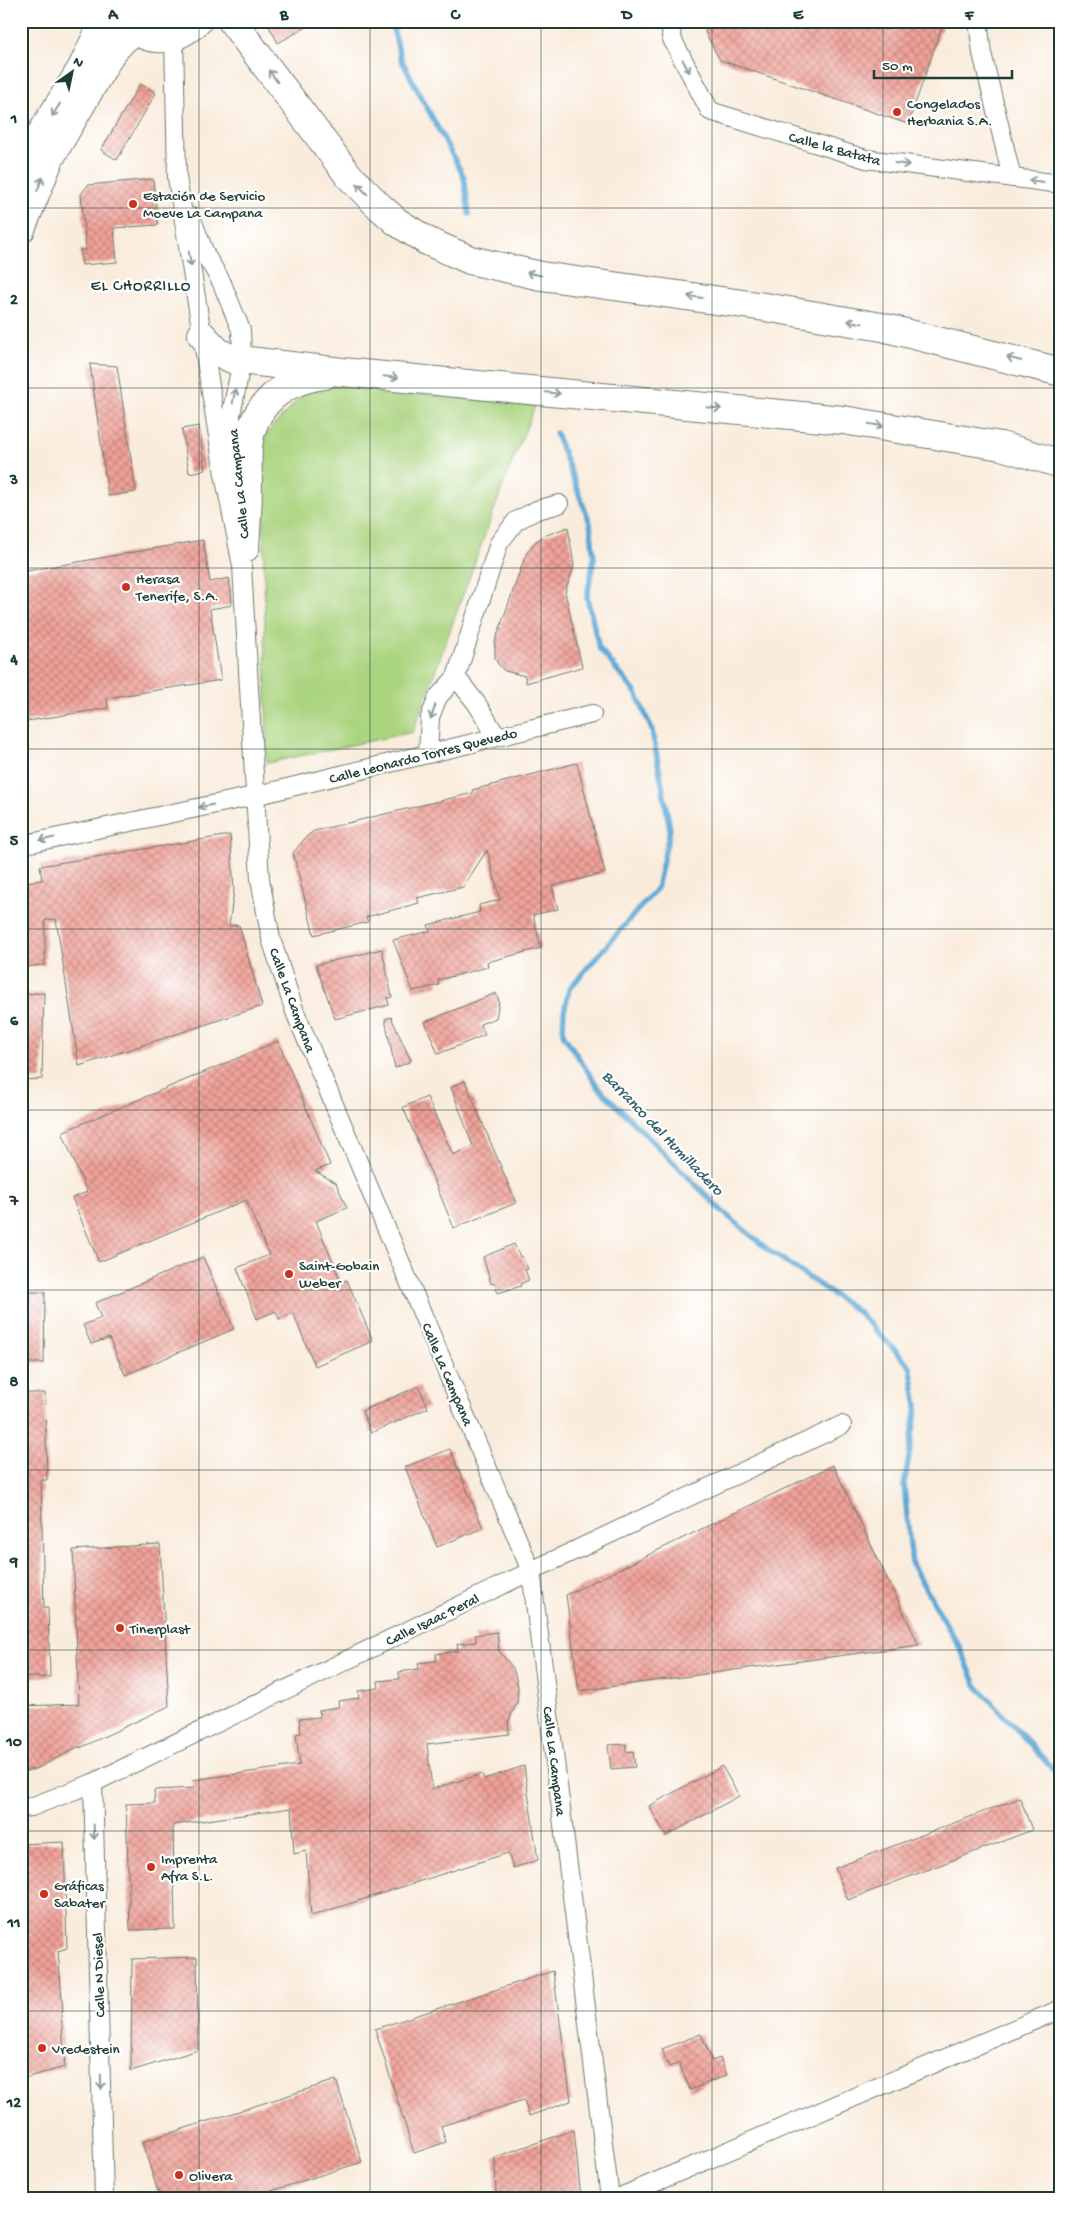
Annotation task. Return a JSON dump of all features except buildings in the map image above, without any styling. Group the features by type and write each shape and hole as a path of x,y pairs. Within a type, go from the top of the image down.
{"main road":[{"path":"21,166 82,68 104,21"},
{"path":"21,229 50,158 111,53 124,39 130,26 152,38 174,37 187,31 198,21"},
{"path":"232,21 349,176 398,222 427,241 470,260 541,276 765,307 882,327 1061,372"},
{"path":"202,335 218,352 232,359 342,372 843,420 1001,446 1061,464"},
{"path":"244,557 248,448 252,428 263,406 279,389 305,377 342,372"}],"street":[{"name":"Calle la Batata","path":"672,21 671,37 710,111 866,159 1061,184"},
{"path":"978,21 982,53 1012,178"},
{"name":"Calle La Campana","path":"174,37 177,177 224,474 244,557"},
{"name":"Calle La Campana","path":"177,177 206,256 221,282 241,330 242,360 231,415 234,472 244,557 254,796 260,879 271,939 296,1012 531,1571 610,2198"},
{"path":"428,754 430,717 438,697 456,677 499,543 516,521 537,510 559,504"},
{"path":"456,677 477,704 497,737"},
{"name":"Calle Leonardo Torres Quevedo","path":"21,844 254,796 592,714"},
{"name":"Calle Isaac Peral","path":"21,1808 31,1807 93,1783 531,1571 842,1425"},
{"name":"Calle N Diesel","path":"93,1783 104,2198"},
{"path":"618,2198 1061,2009"}],"green space":[{"path":"336,385 535,406 505,480 413,732 267,763 262,438 304,393"}],"waterway":[{"name":"Barranco del Humilladero","path":"391,21 401,59 464,177 469,214"},
{"name":"Barranco del Humilladero","path":"556,433 590,523 594,558 587,597 599,648 636,693 652,730 670,829 657,888 569,989 564,1012 563,1034 598,1087 722,1211 767,1249 857,1311 910,1366 917,1406 904,1486 912,1565 960,1648 976,1685 1061,1778"}],"place":[{"name":"Congelados Herbania S.A.","path":"897,112"},
{"name":"Estación de Servicio Moeve La Campana","path":"133,204"},
{"name":"Herasa Tenerife, S.A.","path":"126,587"},
{"name":"Saint-Gobain Weber","path":"289,1274"},
{"name":"Tinerplast","path":"120,1628"},
{"name":"Imprenta Afra S.L.","path":"151,1867"},
{"name":"Gráficas Sabater","path":"44,1894"},
{"name":"Vredestein","path":"42,2048"},
{"name":"Olivera","path":"179,2175"}],"district":[{"name":"EL CHORRILLO","path":"141,284"}]}
